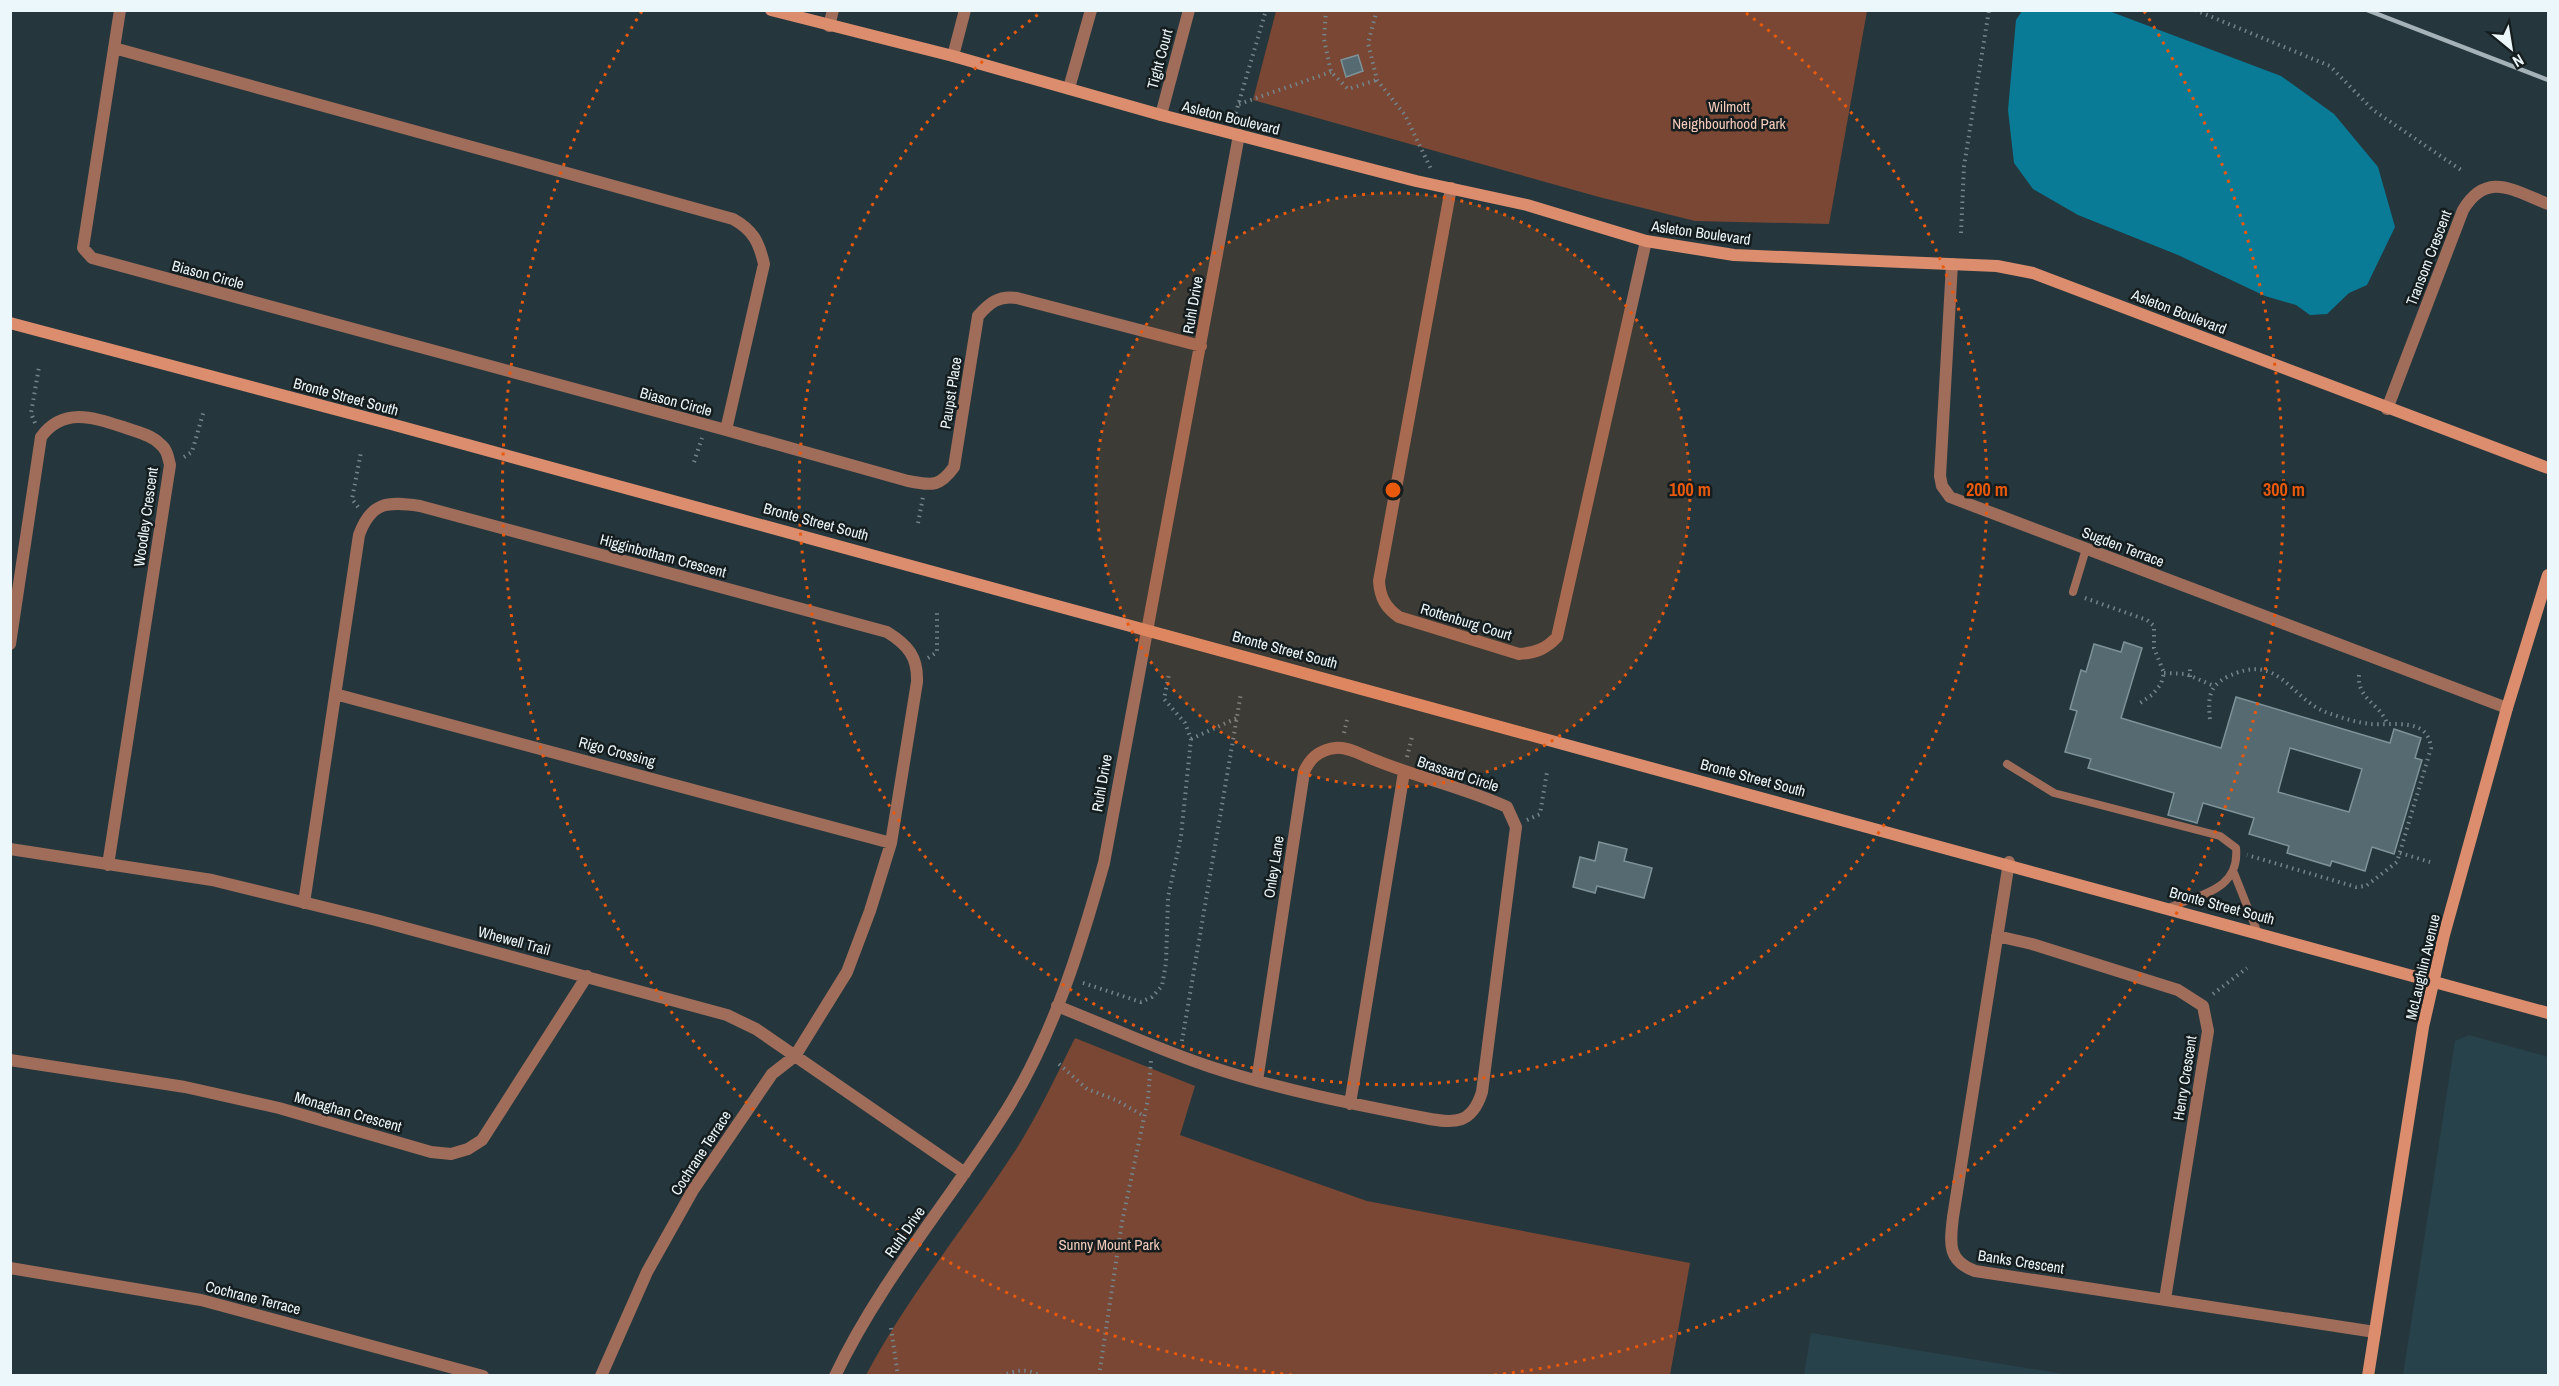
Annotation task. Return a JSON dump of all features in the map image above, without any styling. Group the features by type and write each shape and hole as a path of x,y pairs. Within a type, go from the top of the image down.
{"street":[{"name":"Biason Circle","path":"114,48 733,219 749,228 760,245 764,264 726,430 92,258 83,248 114,48 120,10"},
{"name":"Asleton Boulevard","path":"771,10 953,56 1234,134 1445,187 1527,204 1646,241 1734,255 1997,266 2033,273 2387,409 2548,468"},
{"path":"829,26 833,10"},
{"path":"953,56 965,10"},
{"path":"1069,88 1091,10"},
{"name":"Tight Court","path":"1161,115 1189,10"},
{"name":"Ruhl Drive","path":"835,1376 866,1316 964,1173 1025,1078 1069,977 1104,863 1201,346 1234,134"},
{"name":"Transom Crescent","path":"2387,409 2463,210 2472,196 2482,188 2494,185 2548,204"},
{"name":"Rottenburg Court","path":"1445,187 1379,581 1380,592 1389,609 1399,617 1519,654 1533,653 1550,645 1557,637 1646,241"},
{"name":"Sugden Terrace","path":"1952,264 1941,460 1942,486 1950,496 2507,708"},
{"name":"Paupst Place","path":"925,484 935,485 946,479 954,468 978,316 994,300 1006,297 1017,298 1201,346"},
{"name":"Bronte Street South","path":"10,323 1147,627 2009,862 2548,1013"},
{"name":"Woodley Crescent","path":"41,437 53,424 68,417 88,416 146,435 159,442 166,450 170,465 108,865"},
{"path":"726,430 925,484"},
{"path":"10,644 41,437"},
{"name":"Higginbotham Crescent","path":"365,518 378,507 396,502 431,509 887,632 904,643 918,666"},
{"path":"304,903 359,535 365,518"},
{"name":"McLaughlin Avenue","path":"2368,1376 2423,1027 2507,708 2548,575"},
{"path":"795,1056 847,972 870,911 891,843 905,765 918,666"},
{"name":"Rigo Crossing","path":"335,694 891,843"},
{"name":"Onley Lane","path":"1257,1081 1304,772 1309,760 1321,751 1337,747 1404,772"},
{"name":"Brassard Circle","path":"1350,1104 1404,772 1507,807 1516,827"},
{"path":"1057,1006 1178,1054 1257,1081 1350,1104 1444,1122 1464,1120 1477,1107 1482,1092 1516,827"},
{"name":"Whewell Trail","path":"10,849 212,880 587,976 727,1015 756,1029 964,1173"},
{"name":"Banks Crescent","path":"2009,862 1953,1217 1951,1248 1954,1255 1964,1267 1975,1271 2375,1332"},
{"name":"Henry Crescent","path":"1997,936 2032,944 2178,990 2188,994 2203,1006 2208,1031 2165,1299"},
{"name":"Monaghan Crescent","path":"10,1060 185,1087 279,1108 408,1146 451,1154 468,1149 482,1140 587,976"},
{"name":"Cochrane Terrace","path":"600,1376 647,1272 693,1190 772,1074 795,1056"},
{"name":"Cochrane Terrace","path":"10,1268 201,1300 483,1376"}],"lane":[{"path":"2073,592 2086,549"},
{"path":"2007,764 2054,793 2220,836 2236,848 2234,873 2257,931"},
{"path":"2171,908 2223,885 2234,873"}],"path":[{"path":"1234,134 1239,104 1266,10"},
{"path":"1326,10 1324,39 1331,72 1348,89 1377,80"},
{"path":"1377,10 1368,43 1377,80 1406,115 1445,187"},
{"path":"1961,233 1964,166 1989,10"},
{"path":"2195,10 2330,66 2373,110 2461,170"},
{"path":"1239,104 1331,72"},
{"path":"39,367 31,412 41,437"},
{"path":"170,465 192,452 204,410"},
{"path":"694,462 706,426"},
{"path":"361,452 352,499 365,518"},
{"path":"918,523 925,484"},
{"path":"2073,592 2102,606 2147,620 2154,626 2154,648 2164,673 2161,684 2152,695 2137,705"},
{"path":"918,666 937,652 937,610"},
{"path":"2190,666 2190,677"},
{"path":"2210,718 2208,699 2214,686 2228,676 2250,669 2262,669 2282,678 2307,701 2327,713 2372,724 2387,723 2420,728 2430,741 2431,748 2397,862 2389,871 2366,886 2356,887 2236,852"},
{"path":"2164,673 2190,677 2214,686"},
{"path":"1069,977 1141,1002 1152,997 1162,986 1166,963 1168,898 1181,836 1191,739 1185,723 1164,699 1169,674"},
{"path":"2359,675 2358,686 2364,698 2382,710 2387,723"},
{"path":"1178,1054 1241,693"},
{"path":"1191,739 1237,718"},
{"path":"1516,827 1540,814 1547,772"},
{"path":"2400,853 2430,862"},
{"path":"2213,994 2247,968"},
{"path":"1099,1376 1122,1222 1144,1116 1154,1044"},
{"path":"1059,1064 1087,1089 1116,1100 1144,1116"},
{"path":"891,1328 898,1376"},
{"path":"1001,1376 1016,1370 1033,1371 1041,1376"}],"shaded area":[{"path":"2469,1035 2548,1057 2548,1375 2403,1375 2455,1041"},
{"path":"1811,1333 2070,1375 1804,1375"}],"green space":[{"name":"Wilmott Neighbourhood Park","path":"1276,11 1867,11 1829,224 1695,221 1599,197 1253,100"},
{"name":"Sunny Mount Park","path":"1075,1038 1195,1086 1180,1135 1367,1201 1690,1263 1670,1375 866,1375 900,1317 1015,1151"}],"water":[{"path":"2022,11 2109,11 2281,76 2334,114 2378,167 2395,227 2367,285 2349,293 2327,314 2310,315 2296,305 2265,296 2178,255 2078,215 2033,189 2014,163 2008,110 2016,20"}],"building":[{"path":"1358,55 1363,71 1346,77 1341,60"},
{"path":"2124,642 2142,648 2121,718 2221,748 2236,697 2390,743 2394,729 2421,738 2415,758 2422,760 2394,854 2372,847 2365,871 2332,861 2330,866 2287,853 2289,846 2249,834 2254,818 2203,803 2197,823 2168,815 2174,793 2088,768 2091,759 2065,752 2077,711 2070,709 2081,670 2086,672 2094,644 2121,652","holes":["2290,748 2362,769 2349,812 2278,792"]},
{"path":"1599,842 1627,849 1624,861 1652,868 1644,898 1597,886 1595,893 1573,887 1580,857 1595,861"}],"railway":[{"path":"2367,10 2548,80"}]}
